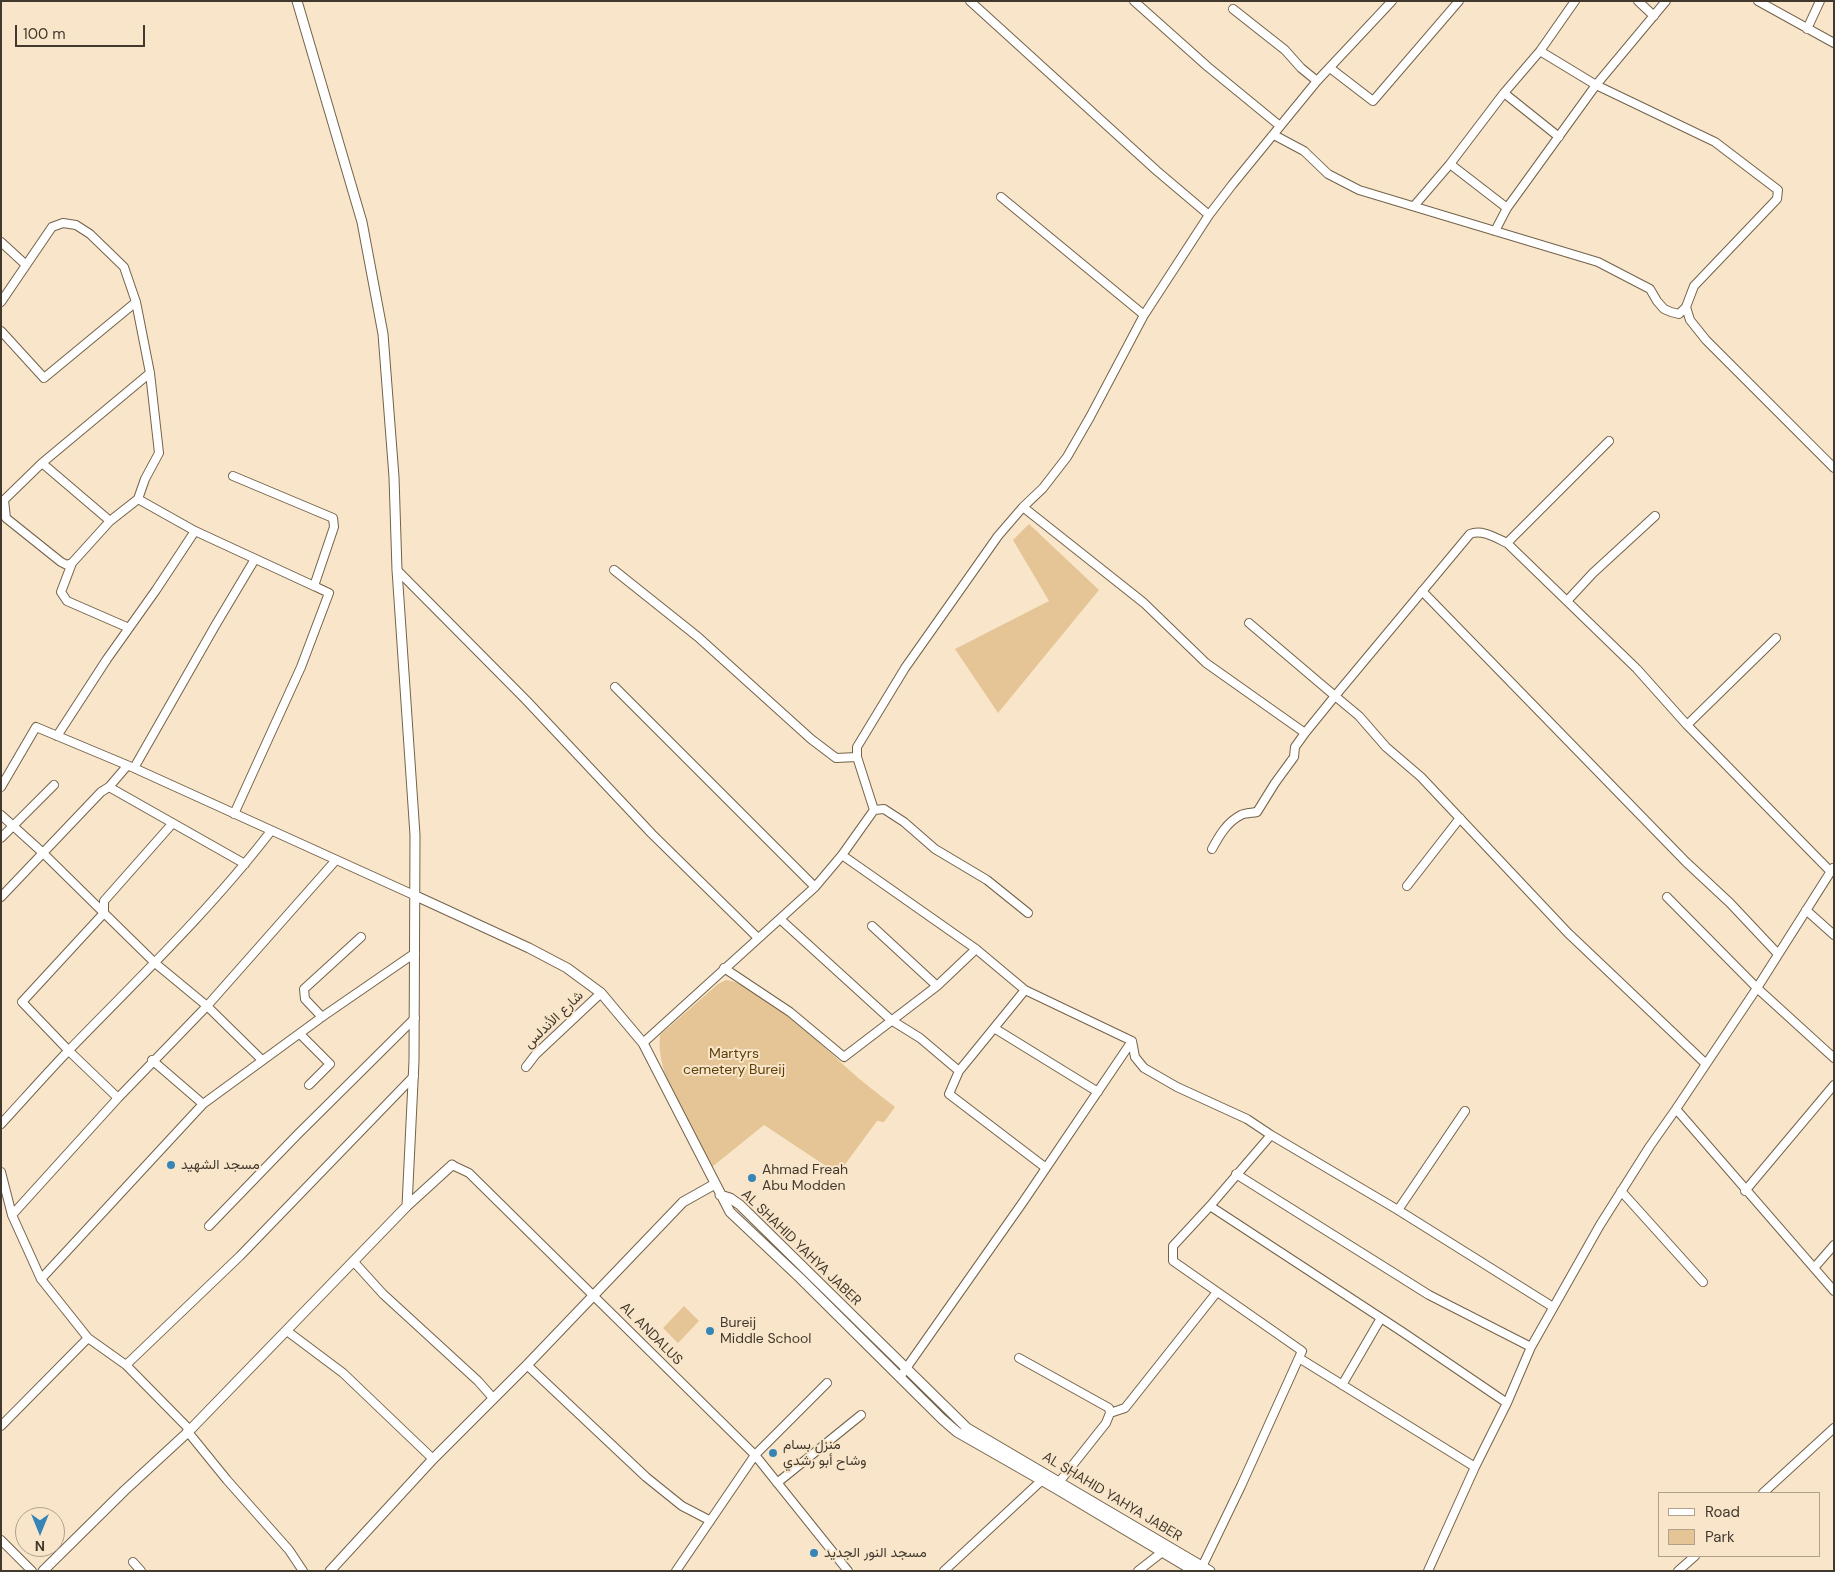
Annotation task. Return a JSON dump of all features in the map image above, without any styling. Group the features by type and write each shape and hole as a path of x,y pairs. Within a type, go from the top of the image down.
{"street":[{"path":"297,1 362,222 383,334 394,477 397,570 415,835 414,1076 408,1206"},
{"path":"970,1 1209,216"},
{"path":"1134,1 1280,126"},
{"path":"874,810 857,757 857,747 905,668 998,536 1023,507 1043,488 1066,457 1090,417 1144,315 1209,216 1232,185 1317,82 1392,1"},
{"path":"1330,68 1373,101 1458,1"},
{"path":"1414,206 1540,51 1575,1"},
{"path":"1638,1 1654,16"},
{"path":"1496,231 1506,208 1596,85 1666,1"},
{"path":"1758,1 1834,43"},
{"path":"1807,29 1820,1"},
{"path":"1233,9 1285,50 1317,82"},
{"path":"1274,135 1304,151 1328,174 1359,190 1531,240 1598,262 1650,289 1657,301 1671,312 1680,314 1686,306 1694,286 1777,199 1778,190 1715,142 1596,85 1540,51"},
{"path":"1504,93 1559,137"},
{"path":"1450,164 1506,208"},
{"path":"1001,197 1144,315"},
{"path":"1,302 52,227 63,223 76,225 90,234 124,267 136,302 150,373 159,453 145,479 138,499 110,521 72,563 61,592 67,600 129,628"},
{"path":"1,242 26,265"},
{"path":"1,331 44,378 136,302"},
{"path":"1686,306 1690,320 1706,340 1834,468"},
{"path":"72,563 67,565 61,562 6,518 4,500 42,463 150,373"},
{"path":"1507,543 1609,441"},
{"path":"42,463 110,521"},
{"path":"233,476 333,518 334,527 314,586"},
{"path":"138,499 195,531 328,593 301,667 234,814"},
{"path":"1023,507 1144,603 1206,663 1305,733"},
{"path":"1567,601 1593,573 1656,516"},
{"path":"57,736 195,531"},
{"path":"1212,849 1223,829 1241,815 1257,812 1294,757 1295,747 1305,733 1422,590 1470,534 1476,531 1507,543 1637,669 1687,725 1832,870 1757,988 1621,1191 1553,1307 1531,1347 1428,1571"},
{"path":"1,897 101,792 130,767 255,559"},
{"path":"397,570 526,700 652,834 758,938"},
{"path":"614,570 698,637 811,739 836,758 857,757"},
{"path":"1422,590 1778,954"},
{"path":"1249,622 1359,716 1386,747 1420,777 1568,933 1706,1064"},
{"path":"1687,725 1776,638"},
{"path":"615,687 815,887"},
{"path":"1,787 36,727 130,767 416,896 568,968 601,993 643,1043 720,1195"},
{"path":"1,838 54,785"},
{"path":"109,787 245,864"},
{"path":"643,1043 815,887 842,855 874,810 884,809 904,822 935,849 987,880 1028,913"},
{"path":"1,816 42,852 155,963 207,1006 262,1060"},
{"path":"1407,886 1460,818"},
{"path":"118,1098 22,1002 104,913 104,901 172,824"},
{"path":"1,1124 155,963 245,864 271,831"},
{"path":"842,855 976,949 1025,990 1132,1041"},
{"path":"12,1215 152,1060 207,1006 336,860"},
{"path":"1666,897 1757,988 1834,1058"},
{"path":"1806,910 1834,935"},
{"path":"780,919 891,1020 920,1038 959,1071"},
{"path":"872,926 937,986"},
{"path":"322,1017 306,999 304,990 361,936"},
{"path":"724,968 790,1012 844,1057 937,986 976,949"},
{"path":"41,1279 203,1104 322,1017 415,953"},
{"path":"1025,990 959,1071 949,1094 1046,1168"},
{"name":"شارع الأندلس","path":"526,1067 536,1054 601,993"},
{"path":"209,1226 296,1135 415,1018"},
{"path":"994,1028 1098,1092"},
{"path":"300,1034 330,1064 309,1085"},
{"path":"900,1377 1132,1041"},
{"path":"1132,1041 1135,1057 1144,1068 1177,1087 1247,1119 1398,1210 1553,1307"},
{"path":"152,1060 203,1104"},
{"path":"126,1365 240,1256 414,1076"},
{"path":"1746,1191 1834,1085"},
{"path":"1398,1210 1465,1110"},
{"path":"1676,1110 1834,1291"},
{"path":"1204,1569 1302,1351 1173,1261 1173,1246 1271,1135"},
{"path":"43,1571 124,1491 188,1432 408,1206 452,1165"},
{"name":"AL ANDALUS","path":"452,1165 469,1173 755,1455 848,1571"},
{"path":"1,1172 12,1215 41,1279 88,1338 126,1365 187,1427 188,1432 227,1480 289,1550 303,1571"},
{"path":"1236,1174 1430,1295 1531,1347"},
{"path":"330,1571 433,1459 527,1365 683,1202 715,1184"},
{"path":"1621,1191 1703,1282"},
{"name":"AL SHAHID YAHYA JABER","path":"720,1195 730,1198 740,1205 967,1428 1161,1553 1194,1571"},
{"name":"AL SHAHID YAHYA JABER","path":"720,1195 730,1212 957,1432 1041,1481 1057,1485 1204,1569"},
{"path":"1210,1206 1381,1318 1506,1403"},
{"path":"1814,1268 1834,1245"},
{"path":"354,1262 383,1294 493,1398"},
{"path":"1110,1413 1125,1408 1217,1292"},
{"path":"1342,1385 1381,1318"},
{"path":"287,1331 343,1373 433,1459"},
{"path":"2,1423 88,1338"},
{"path":"1019,1358 1109,1408 1110,1413 1106,1423 1057,1485"},
{"path":"1299,1358 1475,1467"},
{"path":"527,1365 646,1477 682,1506 710,1520"},
{"path":"676,1571 755,1455 827,1383"},
{"path":"777,1483 861,1415"},
{"path":"1764,1492 1834,1428"},
{"path":"944,1571 1041,1481"},
{"path":"1,1540 32,1571"},
{"path":"1138,1571 1161,1553"},
{"path":"1678,1571 1694,1557"},
{"path":"133,1562 141,1571"}],"green space":[{"path":"1029,524 1099,590 998,713 955,649 1049,601 1013,540"},
{"name":"Martyrs cemetery Bureij","path":"726,980 739,984 771,1003 807,1031 859,1078 895,1107 884,1122 877,1121 838,1174 764,1125 712,1167 709,1163 684,1117 669,1084 660,1051 660,1035 718,984"},
{"path":"684,1306 699,1321 678,1343 663,1328"}],"place":[{"name":"مسجد الشهيد","path":"171,1165"},
{"name":"Ahmad Freah Abu Modden","path":"752,1178"},
{"name":"Bureij Middle School","path":"710,1331"},
{"name":"منزل بسام وشاح أبو رشدي","path":"773,1453"},
{"name":"مسجد النور الجديد","path":"814,1553"}]}
